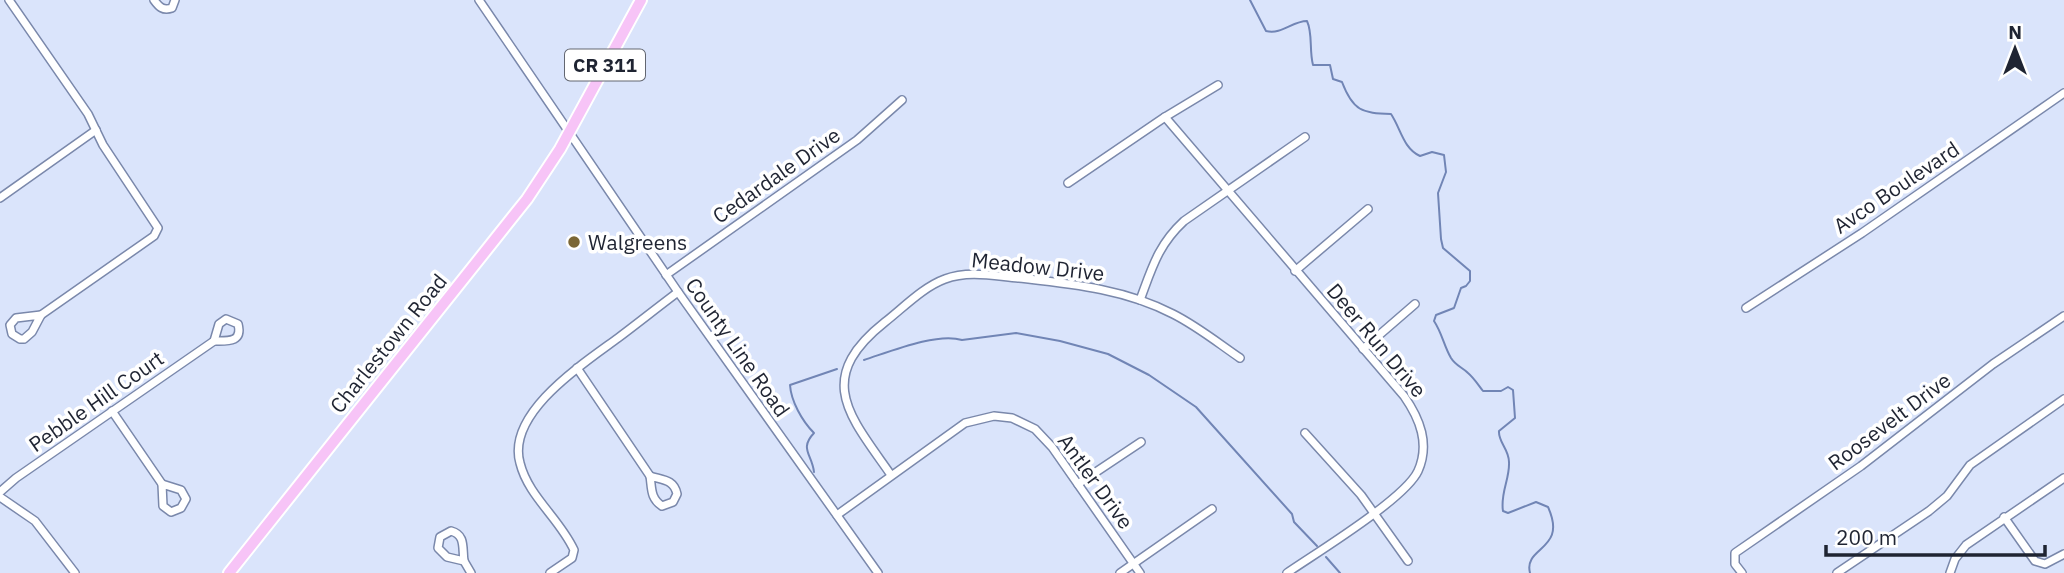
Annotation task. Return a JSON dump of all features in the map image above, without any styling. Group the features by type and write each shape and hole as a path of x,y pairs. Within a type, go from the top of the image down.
{"main road":[{"name":"CR 311","path":"569,130 641,0"},
{"name":"Charlestown Road","path":"229,573 498,237 546,171 569,130"}],"street":[{"path":"9,0 88,114 107,152 159,228 154,236 41,315 29,336 20,339 12,334 10,325 16,318 41,315"},
{"path":"154,0 163,9 172,8 175,0"},
{"name":"County Line Road","path":"479,0 666,275 878,573"},
{"path":"1068,183 1165,117 1218,85"},
{"name":"Avco Boulevard","path":"1746,308 1862,233 2064,93"},
{"name":"Cedardale Drive","path":"666,275 857,140 902,100"},
{"name":"Deer Run Drive","path":"1165,117 1404,396 1419,420 1423,435 1421,460 1415,476 1391,500 1287,573"},
{"path":"0,198 96,130"},
{"path":"1140,300 1157,254 1169,235 1184,221 1305,137"},
{"path":"1295,271 1368,209"},
{"name":"Meadow Drive","path":"891,475 850,414 845,383 848,363 869,335 937,282 962,274 986,275 1083,286 1140,300 1174,314 1240,358"},
{"path":"550,573 572,558 574,550 523,474 518,449 522,433 530,417 577,368 678,292"},
{"path":"1363,349 1416,304"},
{"name":"Roosevelt Drive","path":"1742,573 1735,564 1735,553 1861,466 1993,364 2064,316"},
{"name":"Pebble Hill Court","path":"0,495 16,478 214,341"},
{"path":"577,368 650,476 651,493 655,500 662,506 673,502 677,494 674,485 667,480 650,476"},
{"path":"1837,573 1929,511 1947,496 1970,465 2064,399"},
{"path":"112,411 162,484"},
{"name":"Antler Drive","path":"837,515 965,423 993,416 1012,418 1035,429 1052,447 1140,573"},
{"path":"1305,433 1375,512 1408,561"},
{"path":"1078,484 1142,442"},
{"path":"1950,573 1955,559 1966,545 2064,478"},
{"path":"0,495 35,521 75,573"},
{"path":"1120,573 1212,509"},
{"path":"2004,517 2035,561 2045,564 2064,554"},
{"path":"464,561 447,557 440,552 437,545 443,534 451,531 459,534 463,543 464,561 471,573"}],"waterway":[{"path":"1250,0 1266,31 1277,31 1307,21 1313,65 1330,65 1333,79 1342,82 1355,105 1373,113 1391,114 1414,153 1420,156 1432,152 1444,155 1446,172 1438,193 1441,239 1443,248 1470,271 1470,281 1461,288 1454,308 1436,315 1434,321 1451,358 1483,391 1501,391 1508,387 1513,390 1515,418 1499,431 1509,462 1503,511 1508,513 1536,502 1548,507 1553,521 1553,532 1533,557 1530,573"},
{"path":"864,360 927,341 952,338 962,340 1016,333 1108,354 1149,375 1196,407 1292,514 1294,522 1317,546"},
{"path":"814,472 807,448 807,443 814,433 798,410 790,385 837,369"},
{"path":"1326,557 1340,573"}],"place":[{"name":"Walgreens","path":"574,242"}]}
